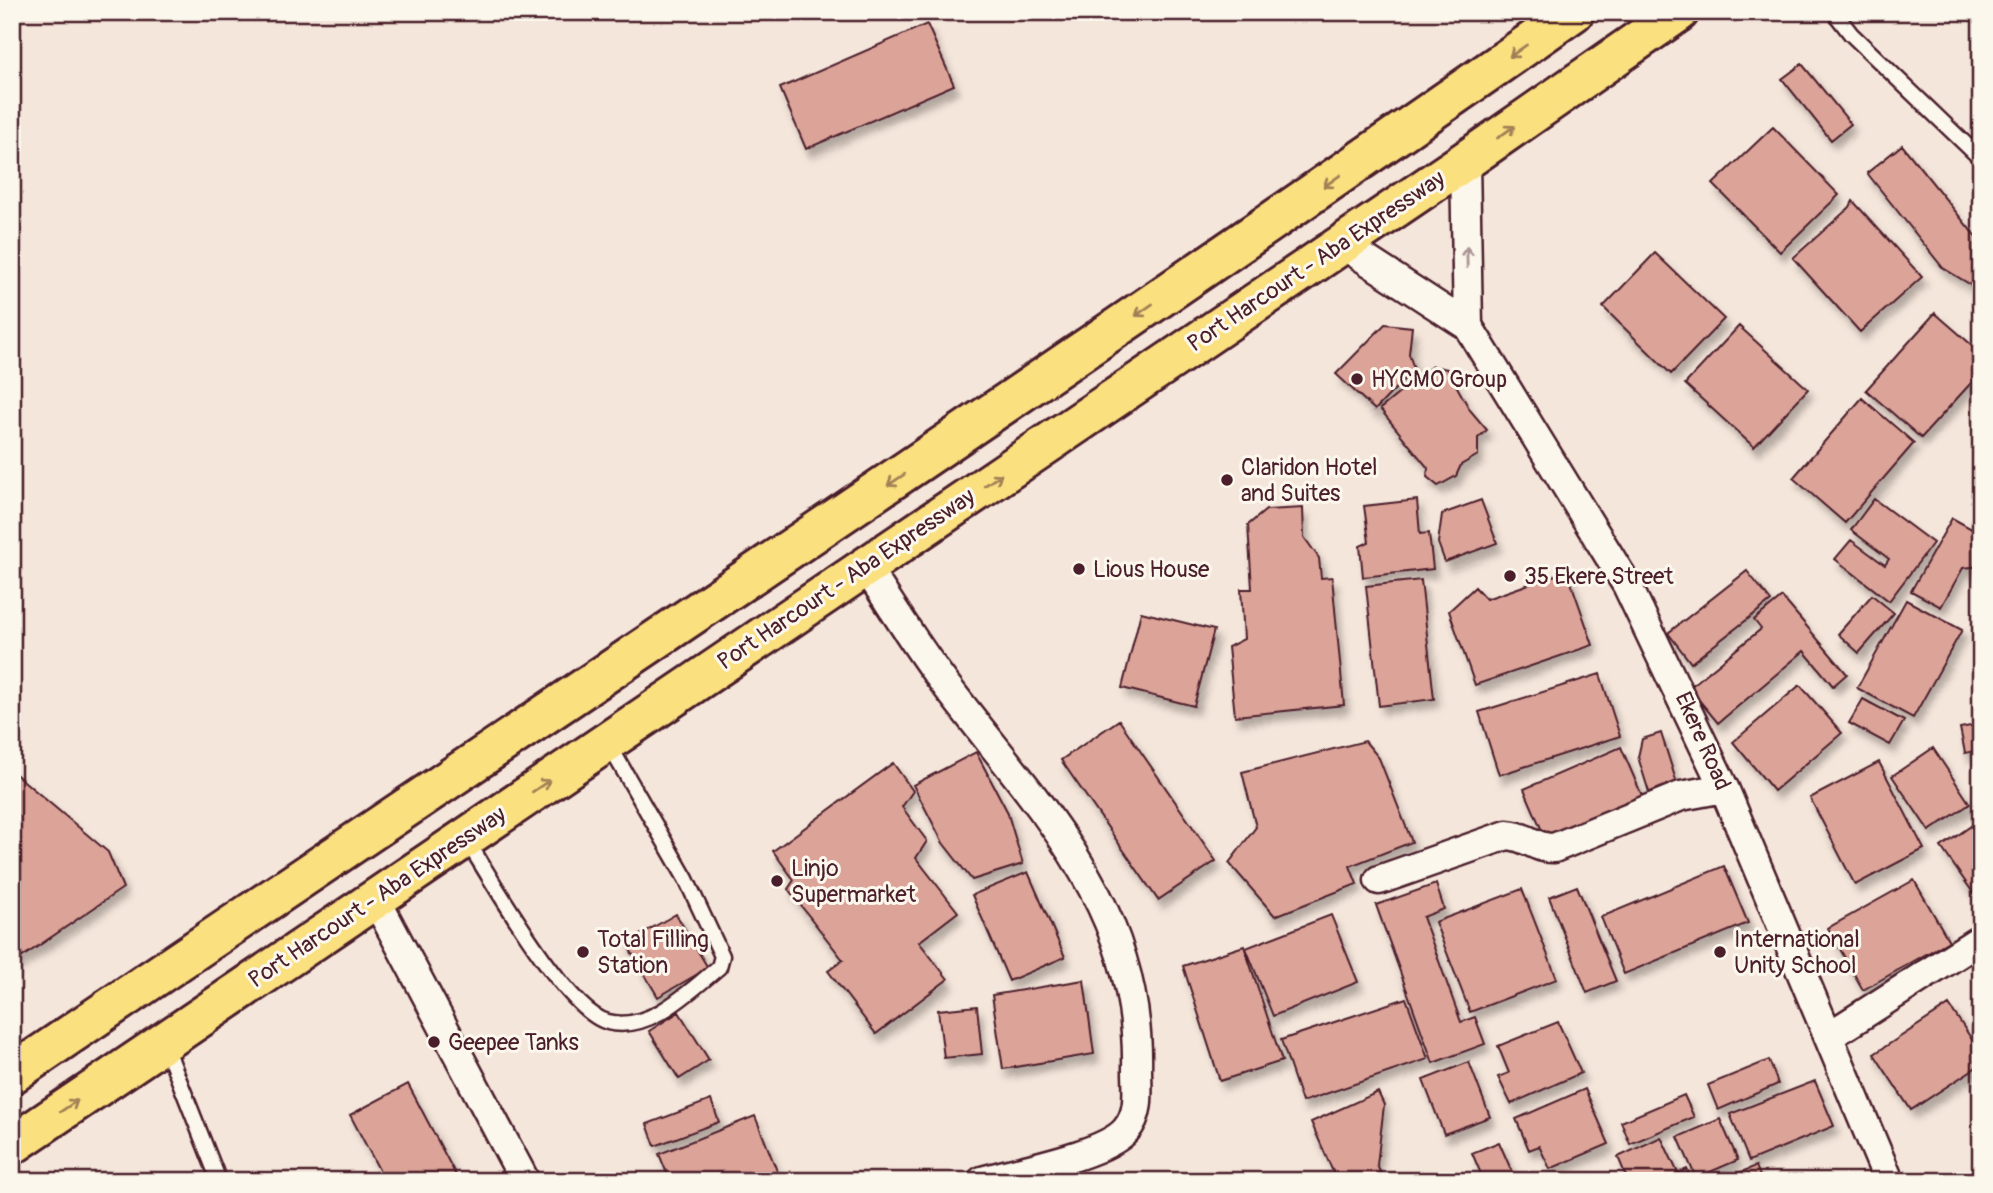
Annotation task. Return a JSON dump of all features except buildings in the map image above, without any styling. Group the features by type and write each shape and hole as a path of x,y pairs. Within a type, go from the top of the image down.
{"highway":[{"path":"12,1074 512,735 893,483 1574,12"},
{"name":"Port Harcourt - Aba Expressway","path":"12,1145 1465,161 1679,12"}],"street":[{"path":"1465,161 1468,326"},
{"name":"Ekere Road","path":"1342,244 1468,326 1627,585 1724,788 1830,1035 1889,1181"},
{"path":"865,566 938,675 1016,774 1087,875 1111,921 1132,990 1138,1053 1137,1111 1126,1130 1107,1144 982,1181"},
{"path":"1380,880 1507,835 1524,836 1541,849 1554,848 1681,796 1724,788"},
{"path":"375,898 525,1181"},
{"path":"1830,1035 1981,939"}],"lane":[{"path":"1834,12 1851,34 1981,159"},
{"path":"465,837 554,973 580,1005 608,1023 647,1018 663,1010 719,967 722,956 686,879 607,741"},
{"path":"164,1042 219,1181"}],"place":[{"name":"HYCMO Group","path":"1357,379"},
{"name":"Claridon Hotel and Suites","path":"1227,480"},
{"name":"Lious House","path":"1079,569"},
{"name":"35 Ekere Street","path":"1510,576"},
{"name":"Linjo Supermarket","path":"777,881"},
{"name":"Total Filling Station","path":"583,952"},
{"name":"International Unity School","path":"1720,952"},
{"name":"Geepee Tanks","path":"434,1042"}]}
